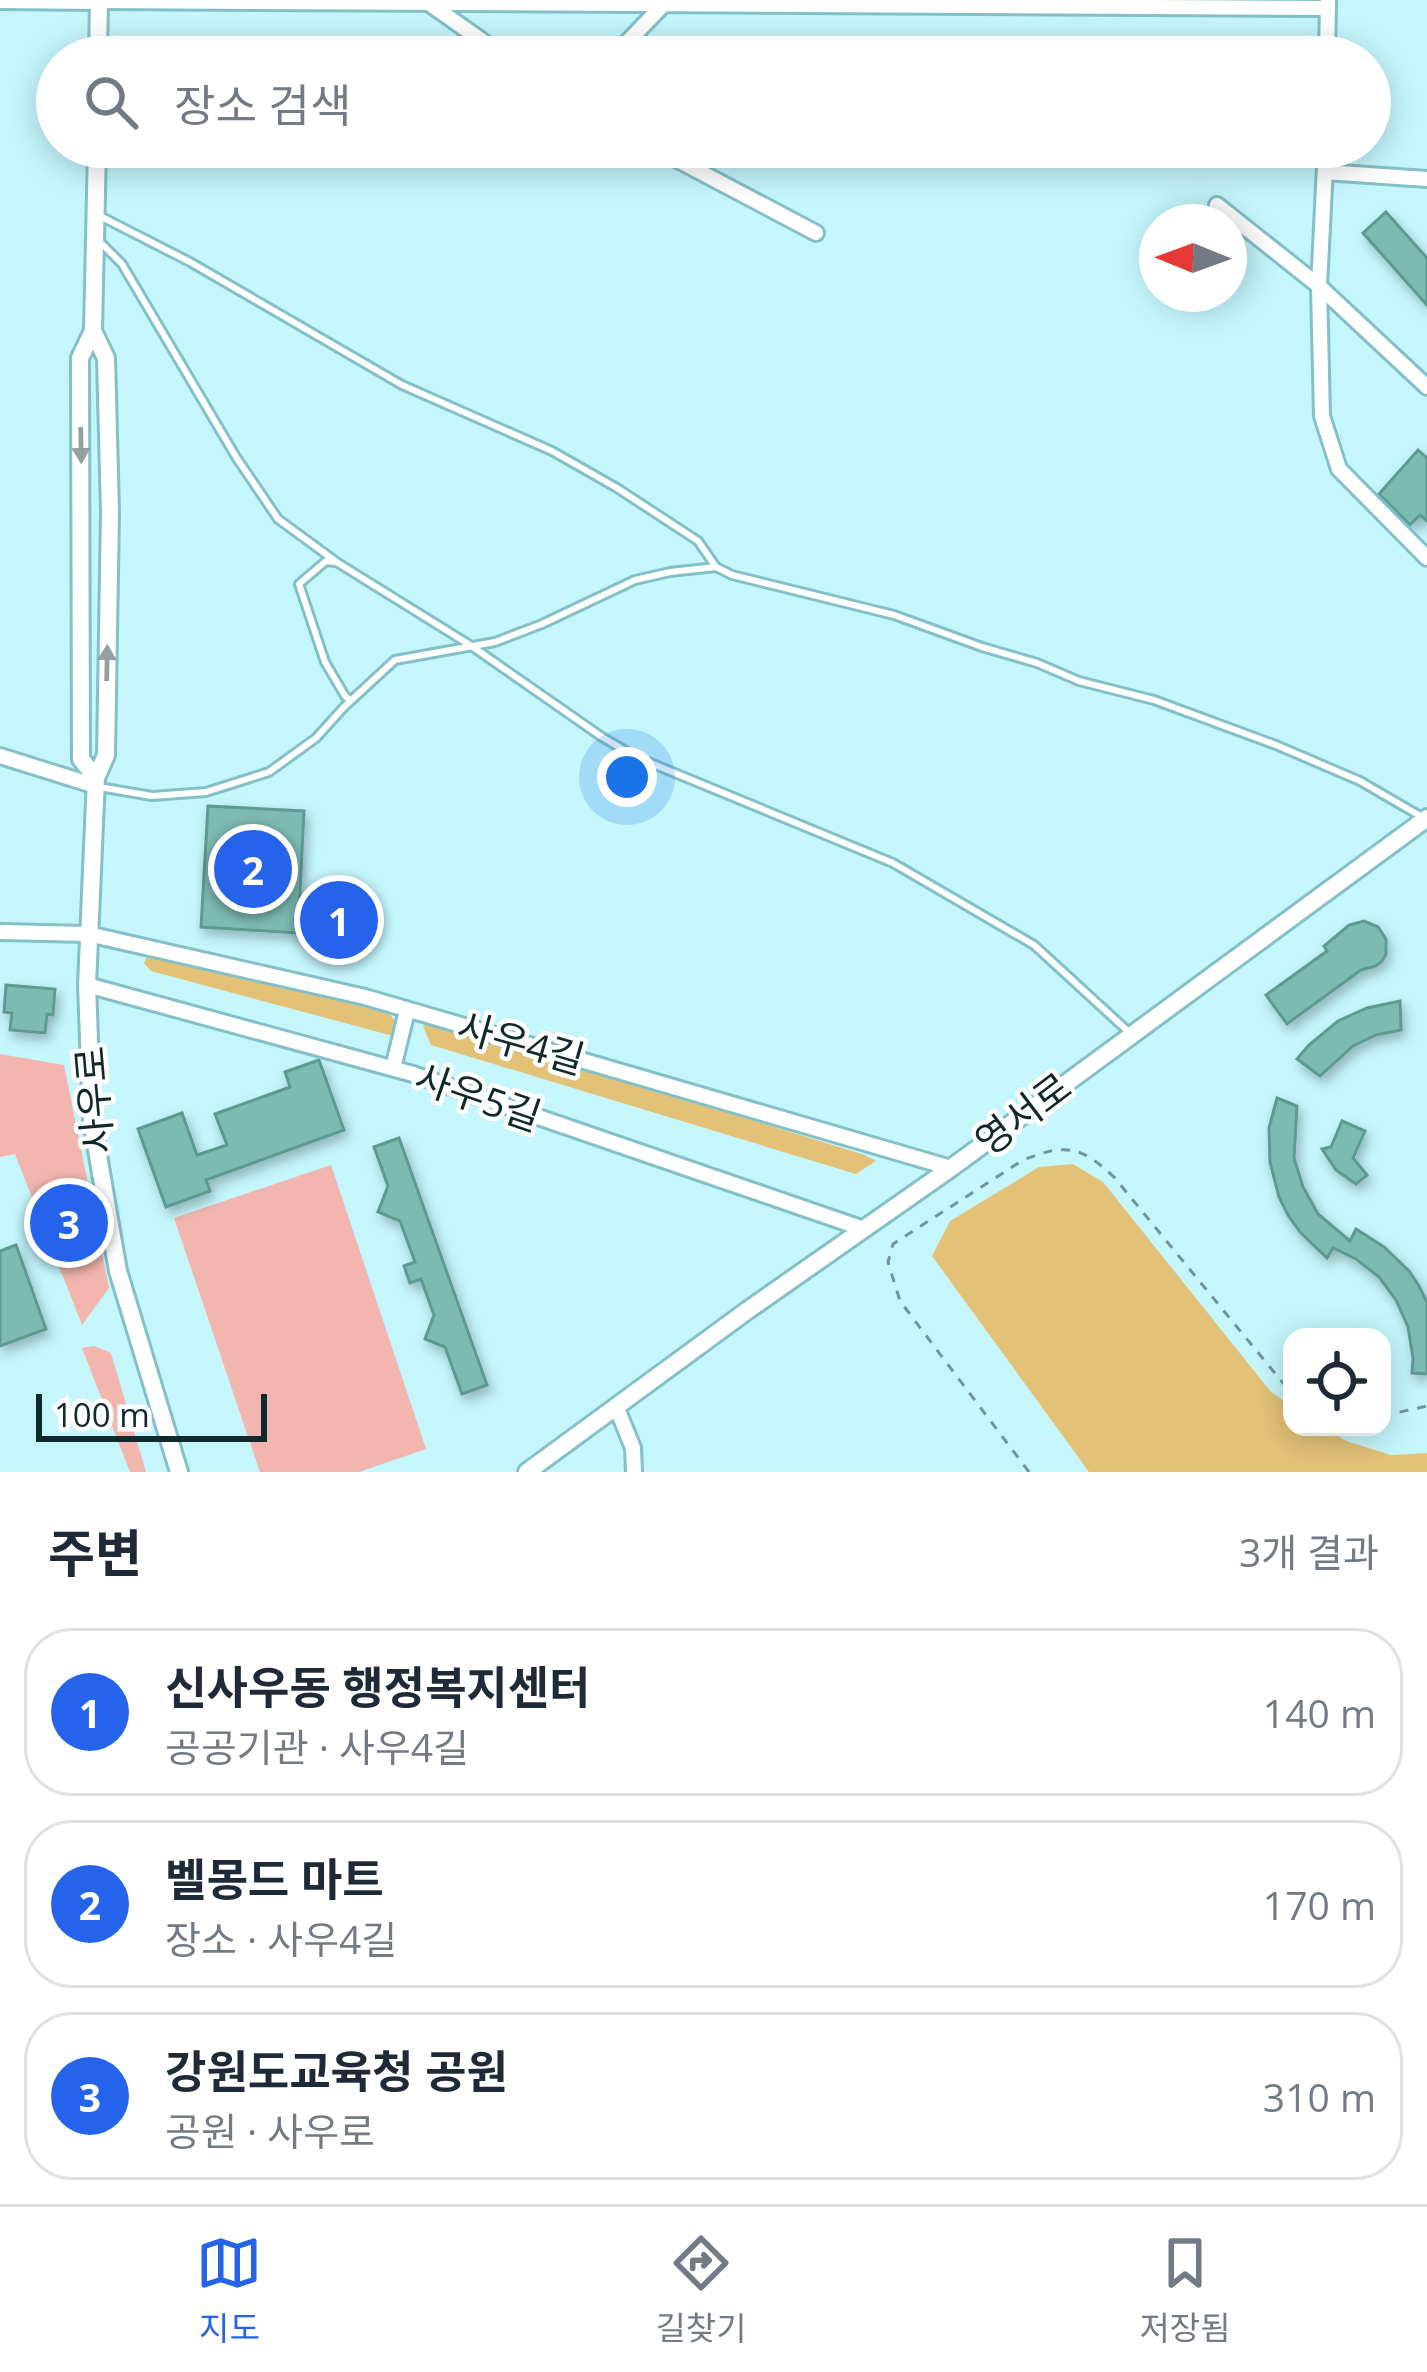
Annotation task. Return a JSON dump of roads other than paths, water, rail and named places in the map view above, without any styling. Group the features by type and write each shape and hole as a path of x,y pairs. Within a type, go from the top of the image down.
{"street":[{"path":"0,0 1328,4 1327,36"},
{"path":"98,36 99,1"},
{"path":"633,36 666,2"},
{"path":"429,3 475,36"},
{"name":"사우로","path":"97,168 94,331 106,358 110,512 106,755 96,782 88,934 92,1121 118,1271 178,1472"},
{"path":"693,168 816,233"},
{"path":"1325,168 1319,286 1322,416 1339,469 1427,558"},
{"path":"1325,172 1427,179"},
{"path":"1247,229 1319,286 1427,387"},
{"name":"사우로","path":"94,331 80,358 81,760 96,782"},
{"path":"0,757 96,782"},
{"name":"영서로","path":"527,1472 1426,819"},
{"path":"0,932 88,934"},
{"name":"사우4길","path":"88,934 364,997 951,1168"},
{"name":"사우5길","path":"87,985 393,1068 864,1229"},
{"path":"393,1068 407,1011"},
{"path":"616,1406 633,1448 634,1472"}],"lane":[{"path":"96,214 190,262 402,385 552,451 601,478 698,541 716,567 732,575 894,615 1079,681 1154,700 1360,781 1426,819"},
{"path":"96,237 122,264 278,519 636,757 893,863 1034,945 1131,1034"},
{"path":"338,563 326,560 299,584 325,662 351,700"},
{"path":"96,782 152,796 206,792 269,772 316,738 395,660 496,642 635,580 716,567"}],"place":[{"name":"벨몽드 마트","path":"253,869"},
{"name":"신사우동 행정복지센터","path":"339,920"},
{"name":"강원도교육청 공원","path":"69,1223"}]}
